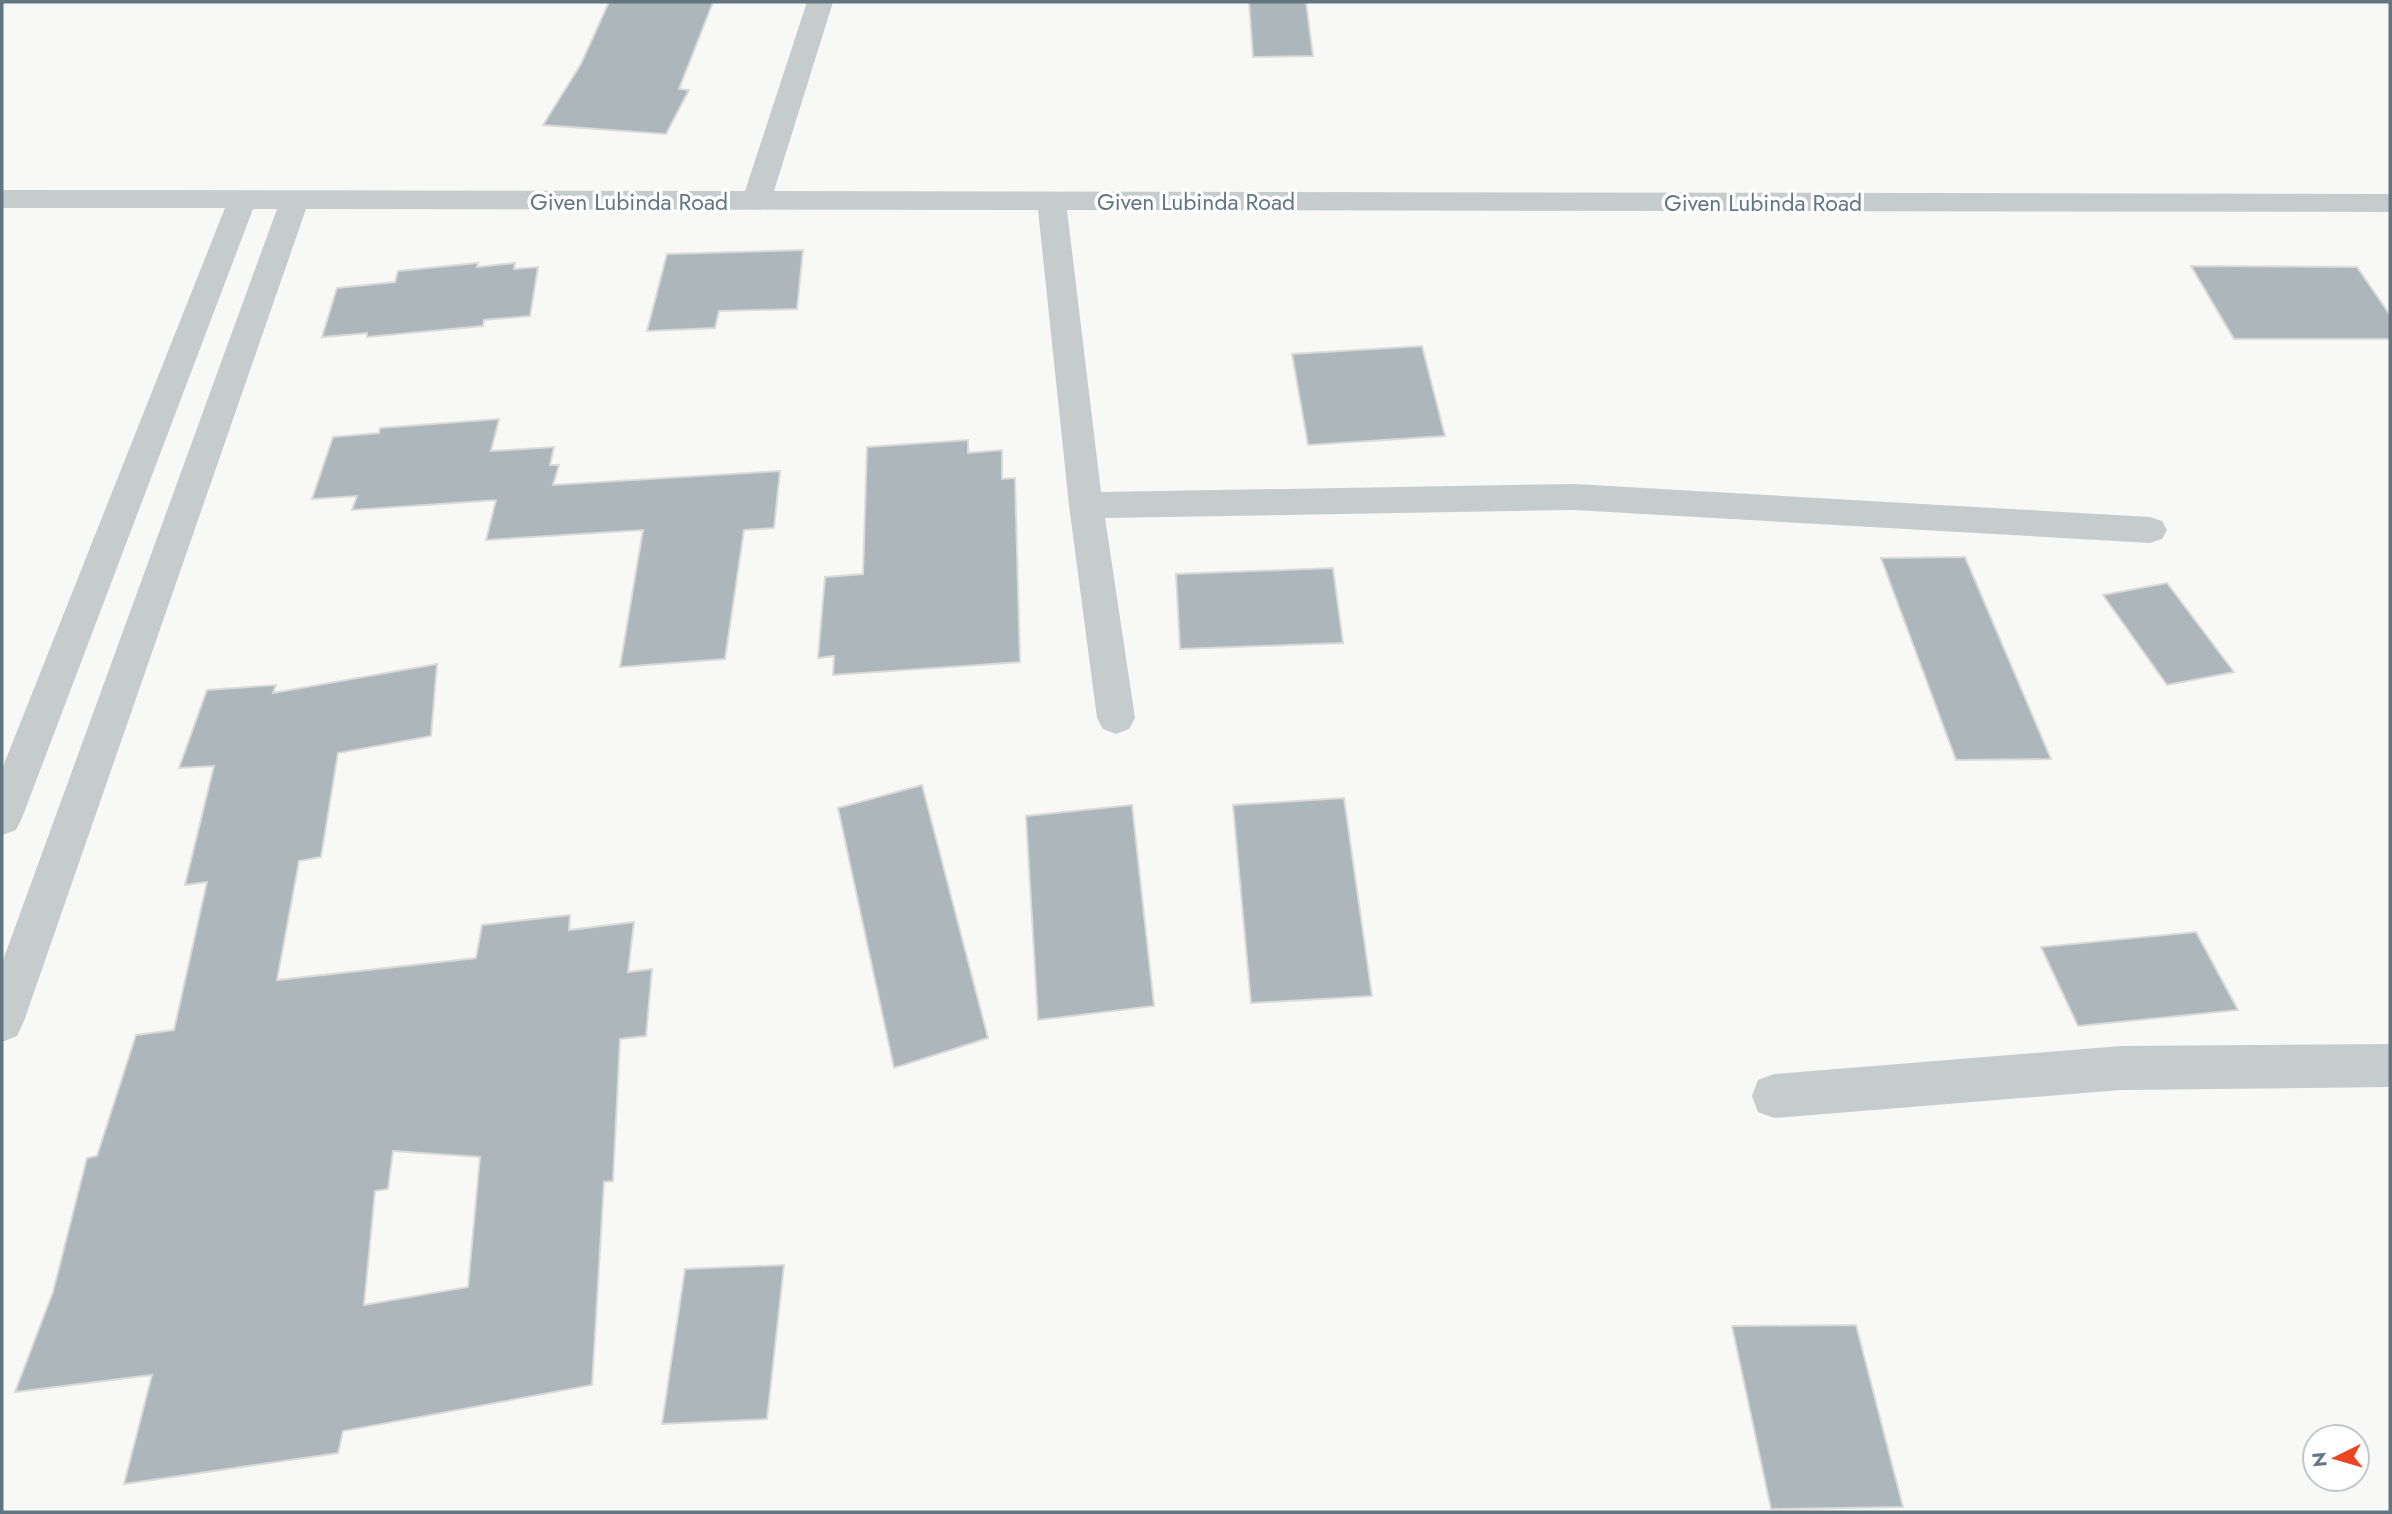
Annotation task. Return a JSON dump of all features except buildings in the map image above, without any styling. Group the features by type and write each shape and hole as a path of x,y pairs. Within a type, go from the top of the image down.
{"street":[{"path":"756,202 820,2"},
{"name":"Given Lubinda Road","path":"2,200 2390,203"},
{"path":"2,818 242,201"},
{"path":"2,1021 294,201"},
{"path":"1052,202 1086,505 1116,718"},
{"path":"1086,505 1574,497 2150,530"},
{"path":"1774,1096 2121,1068 2390,1065"}]}
